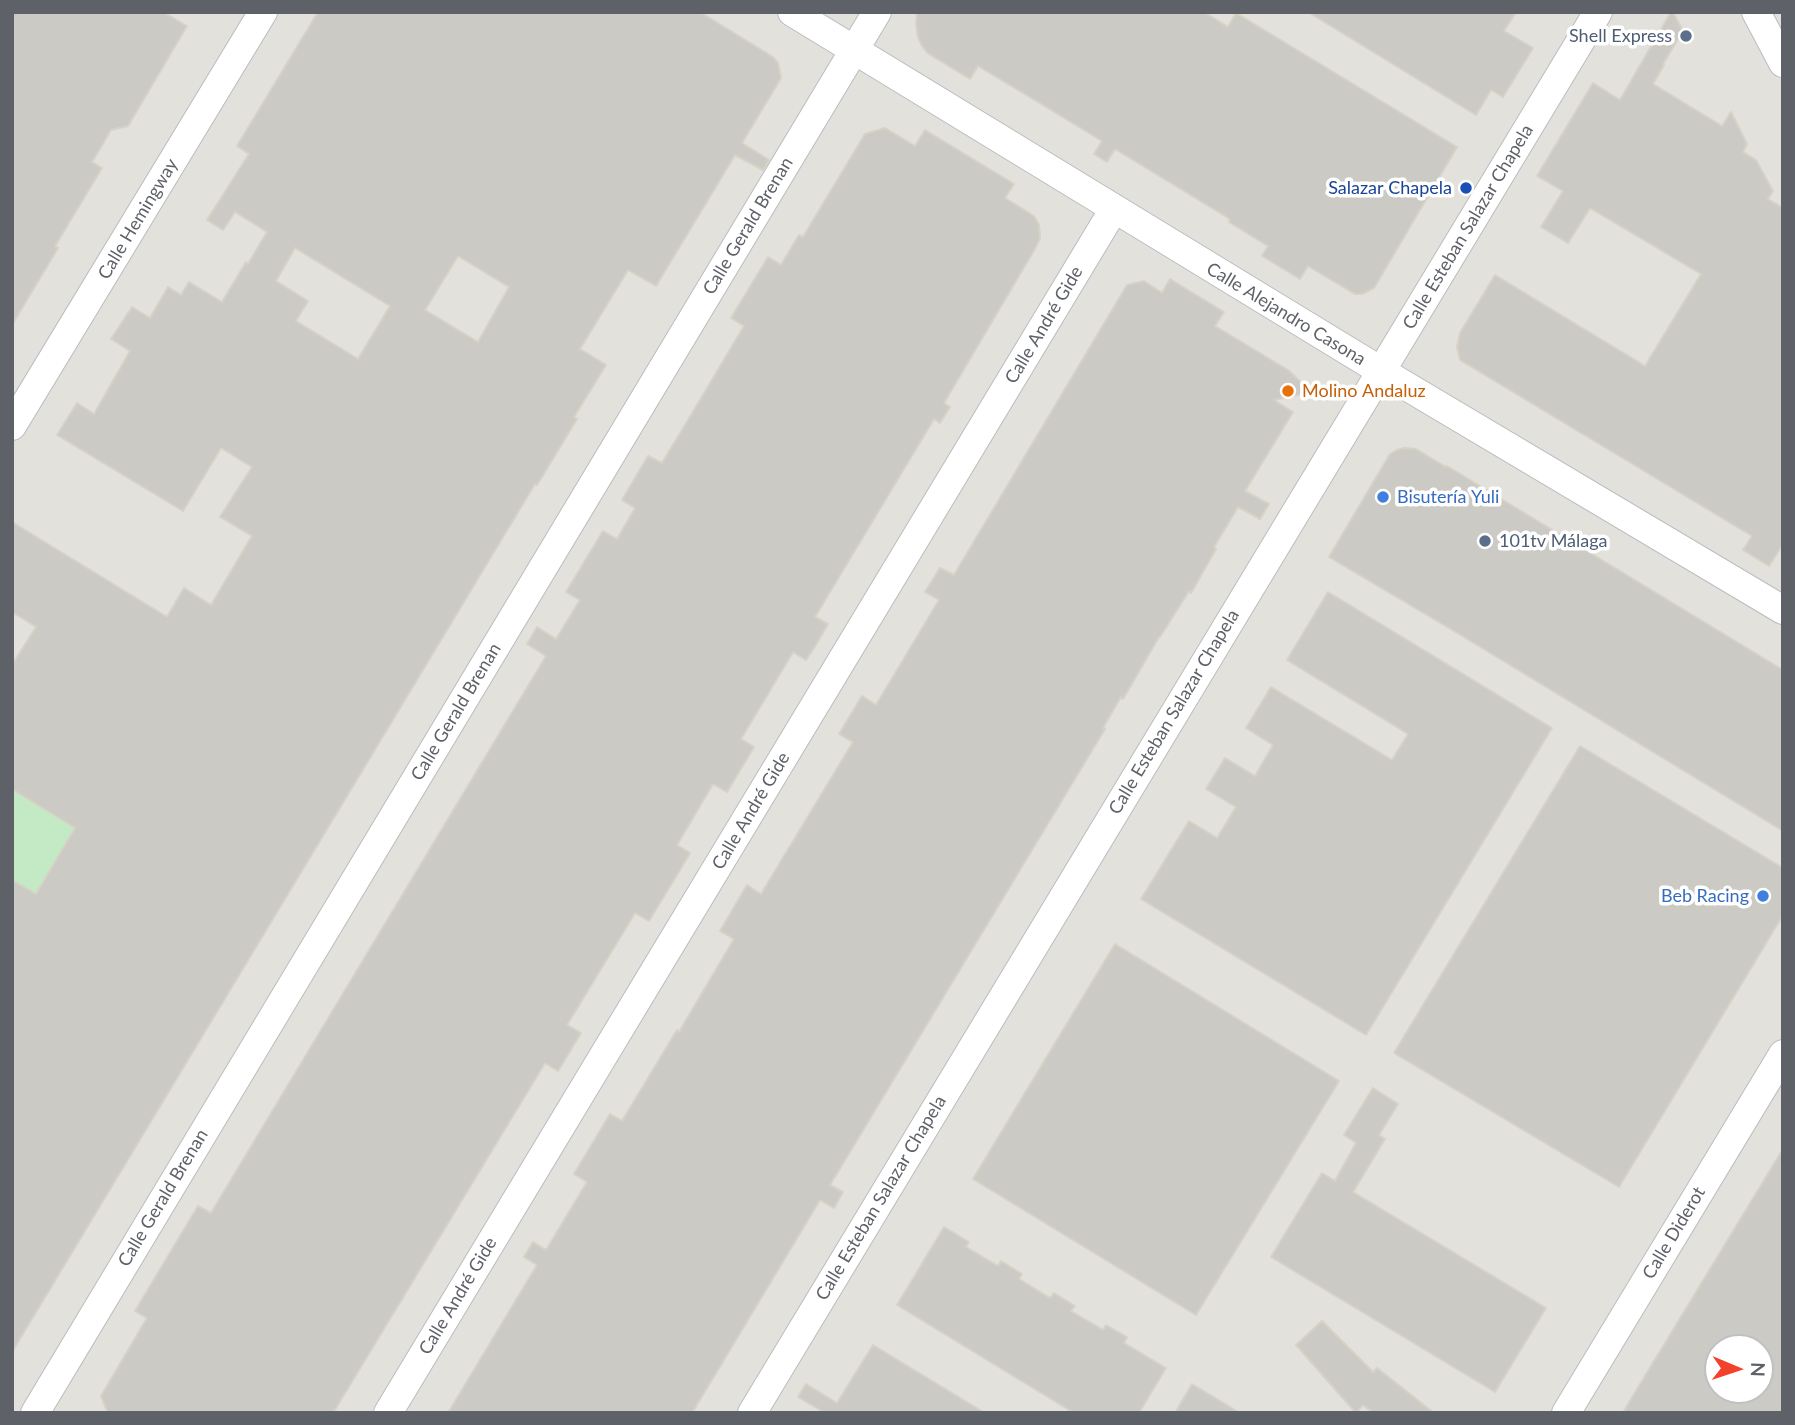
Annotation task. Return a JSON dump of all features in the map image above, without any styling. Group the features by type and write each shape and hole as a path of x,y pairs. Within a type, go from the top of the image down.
{"street":[{"name":"Calle Hemingway","path":"12,426 263,12"},
{"name":"Calle Alejandro Casona","path":"792,12 1381,371 1783,610"},
{"name":"Calle Gerald Brenan","path":"35,1413 877,12"},
{"name":"Calle Esteban Salazar Chapela","path":"752,1413 1598,12"},
{"path":"1756,12 1783,63"},
{"name":"Calle André Gide","path":"387,1413 1114,209"},
{"name":"Calle Diderot","path":"1566,1413 1783,1054"}],"shaded area":[{"path":"12,12 1783,12 1783,1413 12,1413"}],"green space":[{"path":"12,789 75,828 36,894 12,880"}],"building":[{"path":"12,12 163,12 187,26 128,126 111,130 92,162 102,168 12,325"},
{"path":"318,12 700,12 773,57 778,63 781,78 742,143 769,160 763,170 735,155 656,286 628,270 580,349 606,365 574,417 577,419 537,485 535,484 12,1352 12,880 36,894 75,828 12,789 12,665 36,627 12,612 12,522 167,617 184,588 211,605 252,536 220,517 252,467 221,448 183,511 57,435 77,403 94,414 130,351 111,339 132,307 150,318 168,287 181,295 189,282 222,302 246,262 248,264 267,232 235,212 223,230 207,220 249,154 237,146","holes":["295,248 390,306 358,359 296,321 308,301 276,281","458,256 509,287 478,342 425,310"]},
{"path":"917,12 1204,12 1228,27 1236,13 1457,147 1374,288 1362,294 1355,294 1308,266 1300,279 1262,256 1268,246 1229,222 1230,219 1115,149 1107,162 1094,154 1102,141 1033,99 978,66 970,79 929,54 918,37"},
{"path":"1308,12 1516,12 1504,31 1533,48 1503,97 1491,90 1476,115"},
{"path":"1671,12 1683,31 1653,84 1722,126 1731,112 1747,144 1743,152 1756,160 1773,191 1768,199 1783,208 1783,544 1769,566 1743,550 1752,536 1460,360 1457,347 1460,333 1495,275 1645,366 1701,274 1590,208 1568,243 1541,227 1563,191 1537,176 1593,83 1620,100"},
{"path":"885,128 915,146 925,130 1014,184 1005,198 1034,216 1039,225 1040,238 944,403 950,407 940,423 934,419 815,617 828,624 814,648 806,660 793,652 741,739 754,747 727,792 713,784 677,845 690,853 683,865 649,921 635,913 567,1025 581,1033 558,1071 545,1063 333,1413 108,1413 101,1396 147,1318 135,1311 198,1206 211,1213 546,656 527,644 537,627 556,639 580,600 566,592 603,531 617,539 635,508 622,500 648,456 662,463 700,400 744,326 731,318 768,257 781,265 799,235 803,237 865,134"},
{"path":"1170,279 1224,312 1215,326 1288,370 1311,392 1274,400 1293,412 1245,491 1269,504 1260,519 1238,507 1191,593 1189,591 1159,637 1123,699 1121,697 1103,728 1105,729 830,1185 843,1192 834,1208 820,1200 692,1413 448,1413 537,1265 524,1257 533,1242 546,1250 587,1182 574,1174 610,1114 622,1121 734,939 720,931 747,885 761,894 853,742 839,734 862,696 876,705 939,600 925,592 940,568 954,575 1127,285 1144,281 1162,293"},
{"path":"1404,448 1416,449 1447,466 1783,670 1783,831 1329,557 1390,454"},
{"path":"1328,592 1552,728 1366,1035 1141,899 1189,821 1217,838 1236,807 1206,789 1225,758 1255,776 1273,745 1246,728 1271,687 1392,760 1408,734 1287,660"},
{"path":"1580,746 1783,868 1783,915 1619,1187 1394,1053"},
{"path":"1115,944 1339,1081 1196,1315 973,1179"},
{"path":"1373,1088 1398,1104 1379,1135 1385,1139 1353,1192 1546,1308 1495,1392 1271,1257 1322,1173 1335,1181 1356,1143 1344,1135"},
{"path":"1783,1149 1783,1413 1623,1413"},
{"path":"944,1227 969,1242 966,1247 998,1266 1001,1261 1022,1274 1019,1279 1050,1298 1054,1293 1075,1306 1071,1311 1103,1330 1106,1325 1127,1337 1124,1343 1166,1368 1139,1413 1074,1413 897,1305"},
{"path":"1322,1321 1373,1372 1377,1368 1434,1413 1373,1413 1363,1405 1356,1413 1296,1345"},
{"path":"873,1345 985,1413 825,1413 798,1397 806,1384 837,1403"},
{"path":"1192,1384 1240,1413 1175,1413"}],"place":[{"name":"Shell Express","path":"1686,36"},
{"name":"Salazar Chapela","path":"1466,188"},
{"name":"Molino Andaluz","path":"1288,391"},
{"name":"Bisutería Yuli","path":"1383,497"},
{"name":"101tv Málaga","path":"1485,541"},
{"name":"Beb Racing","path":"1763,896"}]}
